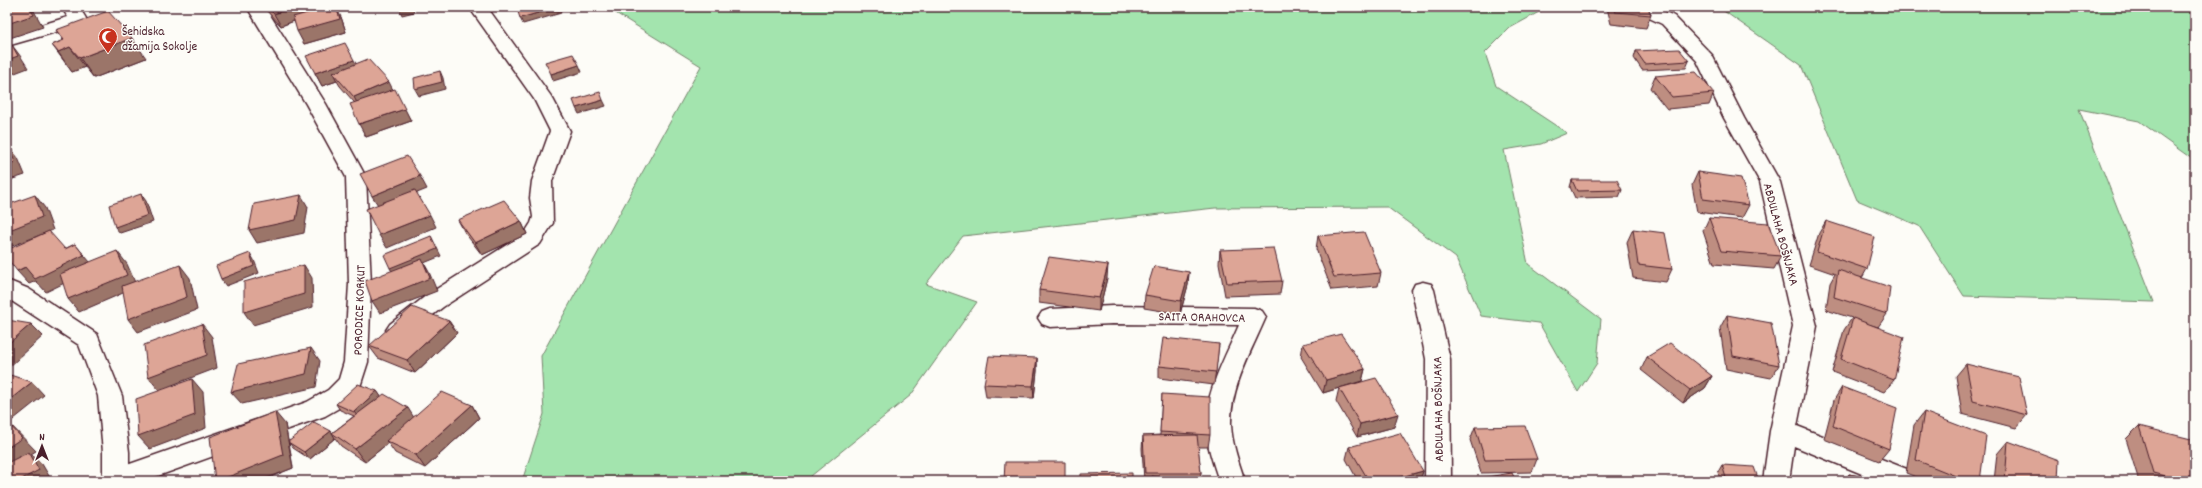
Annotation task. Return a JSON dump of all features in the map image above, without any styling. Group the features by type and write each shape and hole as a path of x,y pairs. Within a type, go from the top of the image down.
{"street":[{"path":"7,41 78,20 70,7"},
{"name":"PORODICE KORKUT","path":"116,481 316,409 337,397 350,384 371,351 360,284 356,177 316,104 256,7"},
{"path":"371,351 436,301 532,239 542,229 545,217 539,195 542,180 560,131 543,99 478,7"},
{"name":"ABDULAHA BOŠNJAKA","path":"1640,7 1668,20 1705,59 1734,118 1770,182 1805,326 1783,431 1776,481"},
{"path":"7,288 21,295 89,340 110,396 116,452 116,481"},
{"name":"ABDULAHA BOŠNJAKA","path":"1423,290 1438,360 1438,481"},
{"name":"SAITA ORAHOVCA","path":"1050,318 1112,315 1254,317 1228,382 1219,416 1221,445 1232,481"},
{"path":"1783,431 1908,481"}],"green space":[{"path":"606,7 1548,7 1510,28 1485,53 1496,86 1567,133 1541,144 1504,150 1528,264 1601,319 1597,363 1578,392 1539,323 1481,316 1456,258 1387,207 1215,208 963,236 926,284 977,302 911,395 811,476 811,481 522,481 544,414 541,356 701,66"},
{"path":"1718,7 2195,7 2195,161 2139,121 2079,109 2154,302 1964,296 1919,226 1857,200 1801,65"}],"building":[{"path":"7,7 29,7 34,15 7,24"},
{"path":"267,7 292,7 274,14"},
{"path":"329,7 336,7 340,19 297,31 293,17"},
{"path":"522,7 559,7 520,18 517,9"},
{"path":"1614,7 1648,7 1651,15 1615,12"},
{"path":"108,11 132,38 80,58 70,47 58,52 52,45 64,40 56,30"},
{"path":"345,43 354,60 315,73 306,56"},
{"path":"12,45 18,56 7,60 7,46"},
{"path":"1679,49 1689,61 1645,64 1636,51"},
{"path":"573,54 579,65 551,74 545,62"},
{"path":"368,59 389,82 354,97 333,73"},
{"path":"440,71 442,82 415,89 414,78"},
{"path":"1696,72 1714,93 1672,97 1655,76"},
{"path":"395,89 405,109 359,124 350,104"},
{"path":"600,92 603,100 576,108 573,100"},
{"path":"7,145 15,162 7,165"},
{"path":"407,156 420,176 372,196 360,174"},
{"path":"1698,172 1741,178 1749,205 1703,199"},
{"path":"1572,180 1617,180 1622,190 1577,191"},
{"path":"415,190 430,215 379,235 366,209"},
{"path":"141,194 148,215 115,227 109,205"},
{"path":"35,195 42,217 7,231 7,205"},
{"path":"301,195 296,220 249,230 254,204"},
{"path":"504,200 521,221 475,243 458,220"},
{"path":"1709,218 1768,223 1781,256 1721,251"},
{"path":"1826,221 1875,237 1867,269 1817,252"},
{"path":"1633,229 1665,233 1672,269 1638,265"},
{"path":"49,231 65,249 75,244 84,255 35,279 25,267 17,271 7,258 7,250"},
{"path":"1364,232 1381,273 1334,277 1318,236"},
{"path":"431,236 437,249 390,268 384,255"},
{"path":"1274,248 1282,281 1227,283 1220,250"},
{"path":"117,251 127,275 68,299 60,274"},
{"path":"250,253 254,266 221,279 216,266"},
{"path":"1049,257 1108,265 1099,298 1039,290"},
{"path":"422,259 430,278 372,301 365,281"},
{"path":"180,265 187,297 128,319 122,286"},
{"path":"304,265 304,294 244,312 244,282"},
{"path":"1154,266 1189,272 1181,301 1145,295"},
{"path":"1838,270 1890,287 1887,314 1834,297"},
{"path":"412,307 449,321 407,360 369,346"},
{"path":"1727,315 1771,323 1779,365 1733,356"},
{"path":"1853,318 1904,337 1894,380 1841,359"},
{"path":"7,320 31,324 7,345"},
{"path":"202,324 207,355 148,377 144,345"},
{"path":"1341,334 1365,369 1326,380 1303,344"},
{"path":"1163,338 1219,344 1216,372 1159,366"},
{"path":"1670,343 1712,376 1690,390 1647,357"},
{"path":"311,348 306,374 231,392 238,364"},
{"path":"989,356 1037,358 1033,386 984,384"},
{"path":"1966,364 2019,377 2027,415 1973,401"},
{"path":"7,374 32,382 7,402"},
{"path":"1376,378 1398,414 1360,424 1339,388"},
{"path":"192,379 195,415 138,436 136,399"},
{"path":"358,384 377,391 354,412 336,404"},
{"path":"1842,387 1897,408 1889,449 1833,426"},
{"path":"442,392 472,405 416,455 386,441"},
{"path":"384,394 408,408 355,449 332,433"},
{"path":"1162,394 1210,397 1210,435 1160,432"},
{"path":"275,412 283,455 215,481 210,437"},
{"path":"1924,412 1986,436 1980,481 1968,481 1916,460"},
{"path":"7,422 22,438 7,448"},
{"path":"314,422 331,431 304,452 288,442"},
{"path":"1525,426 1537,459 1485,460 1475,427"},
{"path":"2139,426 2195,440 2195,481 2184,481 2153,473"},
{"path":"1400,433 1423,471 1386,481 1369,481 1349,447"},
{"path":"1197,435 1201,473 1145,473 1143,436"},
{"path":"2008,441 2059,460 2058,481 2005,481"},
{"path":"29,452 39,470 18,481 7,481 7,463"},
{"path":"1005,462 1065,462 1065,481 1004,481"},
{"path":"1722,465 1754,467 1759,481 1727,481"},
{"path":"1132,473 1132,481 1081,481 1081,474"},
{"path":"1512,473 1516,481 1468,481 1468,480"},
{"path":"1849,474 1885,481 1850,481"},
{"path":"1152,476 1174,481 1151,481"},
{"path":"1667,479 1727,480 1727,481 1668,481"}],"place":[{"name":"Šehidska džamija Sokolje","path":"108,54"}]}
